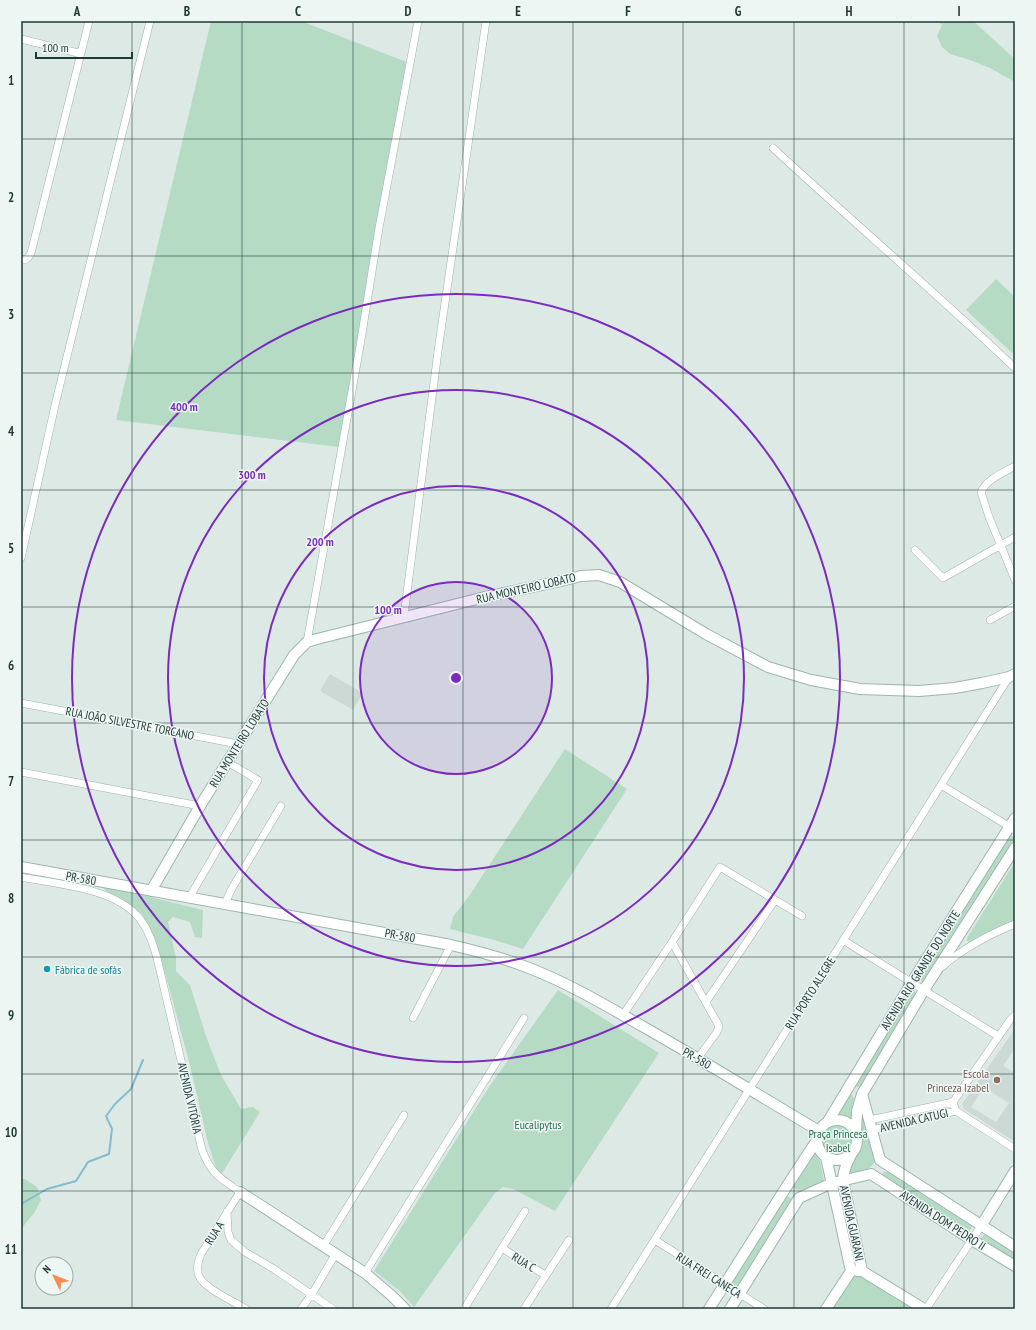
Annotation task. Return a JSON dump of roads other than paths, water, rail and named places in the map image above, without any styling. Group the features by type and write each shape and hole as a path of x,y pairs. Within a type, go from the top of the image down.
{"main road":[{"name":"RUA MONTEIRO LOBATO","path":"151,891 200,806 294,655 307,642 404,616 485,597 561,582 581,576 599,575 620,582 706,634 768,667 811,680 860,689 918,691 956,688 1012,675"},
{"name":"AVENIDA RIO GRANDE DO NORTE","path":"827,1123 912,982 1013,825"},
{"name":"AVENIDA RIO GRANDE DO NORTE","path":"856,1133 857,1111 862,1094 924,990 1015,848"},
{"name":"PR-580","path":"21,867 451,945 496,956 561,982 623,1015 698,1058 818,1136"},
{"path":"730,1309 799,1198 832,1183 871,1174 880,1160 862,1094 848,1086"},
{"path":"709,1309 724,1284 818,1136 827,1123 838,1120 844,1121 853,1128 856,1133 857,1144 848,1157 837,1160 826,1157 821,1152 818,1146 818,1136"},
{"name":"AVENIDA GUARANI","path":"852,1153 846,1163 843,1173 843,1181 862,1271"},
{"name":"AVENIDA GUARANI","path":"826,1157 851,1271"},
{"name":"AVENIDA DOM PEDRO II","path":"880,1160 1015,1248"},
{"path":"981,1226 1015,1171"},
{"name":"AVENIDA DOM PEDRO II","path":"871,1174 972,1240 1015,1266"},
{"path":"785,1189 799,1198"},
{"name":"AVENIDA VITÓRIA","path":"240,1192 365,1273 405,1309"},
{"path":"826,1309 851,1271 862,1271 925,1309"}],"street":[{"path":"21,259 24,260 28,258 31,253 89,21"},
{"path":"21,558 56,401 150,21"},
{"path":"307,642 360,346 379,228 418,21"},
{"path":"404,616 438,351 486,21"},
{"path":"21,39 78,53 82,49"},
{"path":"773,148 845,214 960,315 1015,368"},
{"path":"1015,466 989,481 983,486 981,492 1000,546 1015,580"},
{"path":"915,550 944,578 1015,537"},
{"path":"990,620 1015,606"},
{"name":"RUA PORTO ALEGRE","path":"611,1309 941,785 1012,675"},
{"name":"RUA JOÃO SILVESTRE TORCANO","path":"21,703 238,744"},
{"path":"190,898 258,780 227,762"},
{"path":"21,772 200,806"},
{"path":"941,785 1013,825"},
{"path":"225,904 280,806"},
{"path":"623,1015 720,867 802,916"},
{"name":"AVENIDA VITÓRIA","path":"21,877 70,886 106,896 125,906 139,918 153,945 202,1150 207,1164 214,1173 240,1192"},
{"path":"706,1002 774,900"},
{"path":"937,971 968,947 1000,930 1015,924"},
{"path":"843,940 998,1036"},
{"path":"672,942 719,1026 717,1032 698,1058"},
{"path":"413,1018 451,945"},
{"path":"1015,1015 998,1036 953,1102 956,1111 1015,1149"},
{"path":"365,1273 524,1018"},
{"name":"AVENIDA CATUGI","path":"871,1125 953,1102"},
{"name":"AVENIDA CATUGI","path":"871,1125 956,1111"},
{"path":"324,1246 404,1115"},
{"name":"RUA A","path":"240,1192 201,1254 198,1262 199,1278 204,1284 246,1309"},
{"path":"464,1309 525,1211"},
{"path":"227,1212 228,1232 231,1240 246,1252 333,1309"},
{"path":"925,1309 981,1226"},
{"path":"524,1309 568,1240"},
{"name":"RUA FREI CANECA","path":"654,1240 764,1309"},
{"name":"RUA C","path":"502,1248 545,1275"},
{"path":"301,1309 312,1294 336,1253"}],"waterway":[{"path":"21,1204 47,1189 76,1181 88,1162 109,1154 112,1129 106,1116 115,1104 131,1089 143,1060"}],"place":[{"name":"Fábrica de sofás","path":"47,969"},
{"name":"Escola Princeza Izabel","path":"997,1080"}],"park label":[{"name":"Eucalipytus","path":"538,1124"},
{"name":"Praça Princesa Isabel","path":"838,1140"}]}
